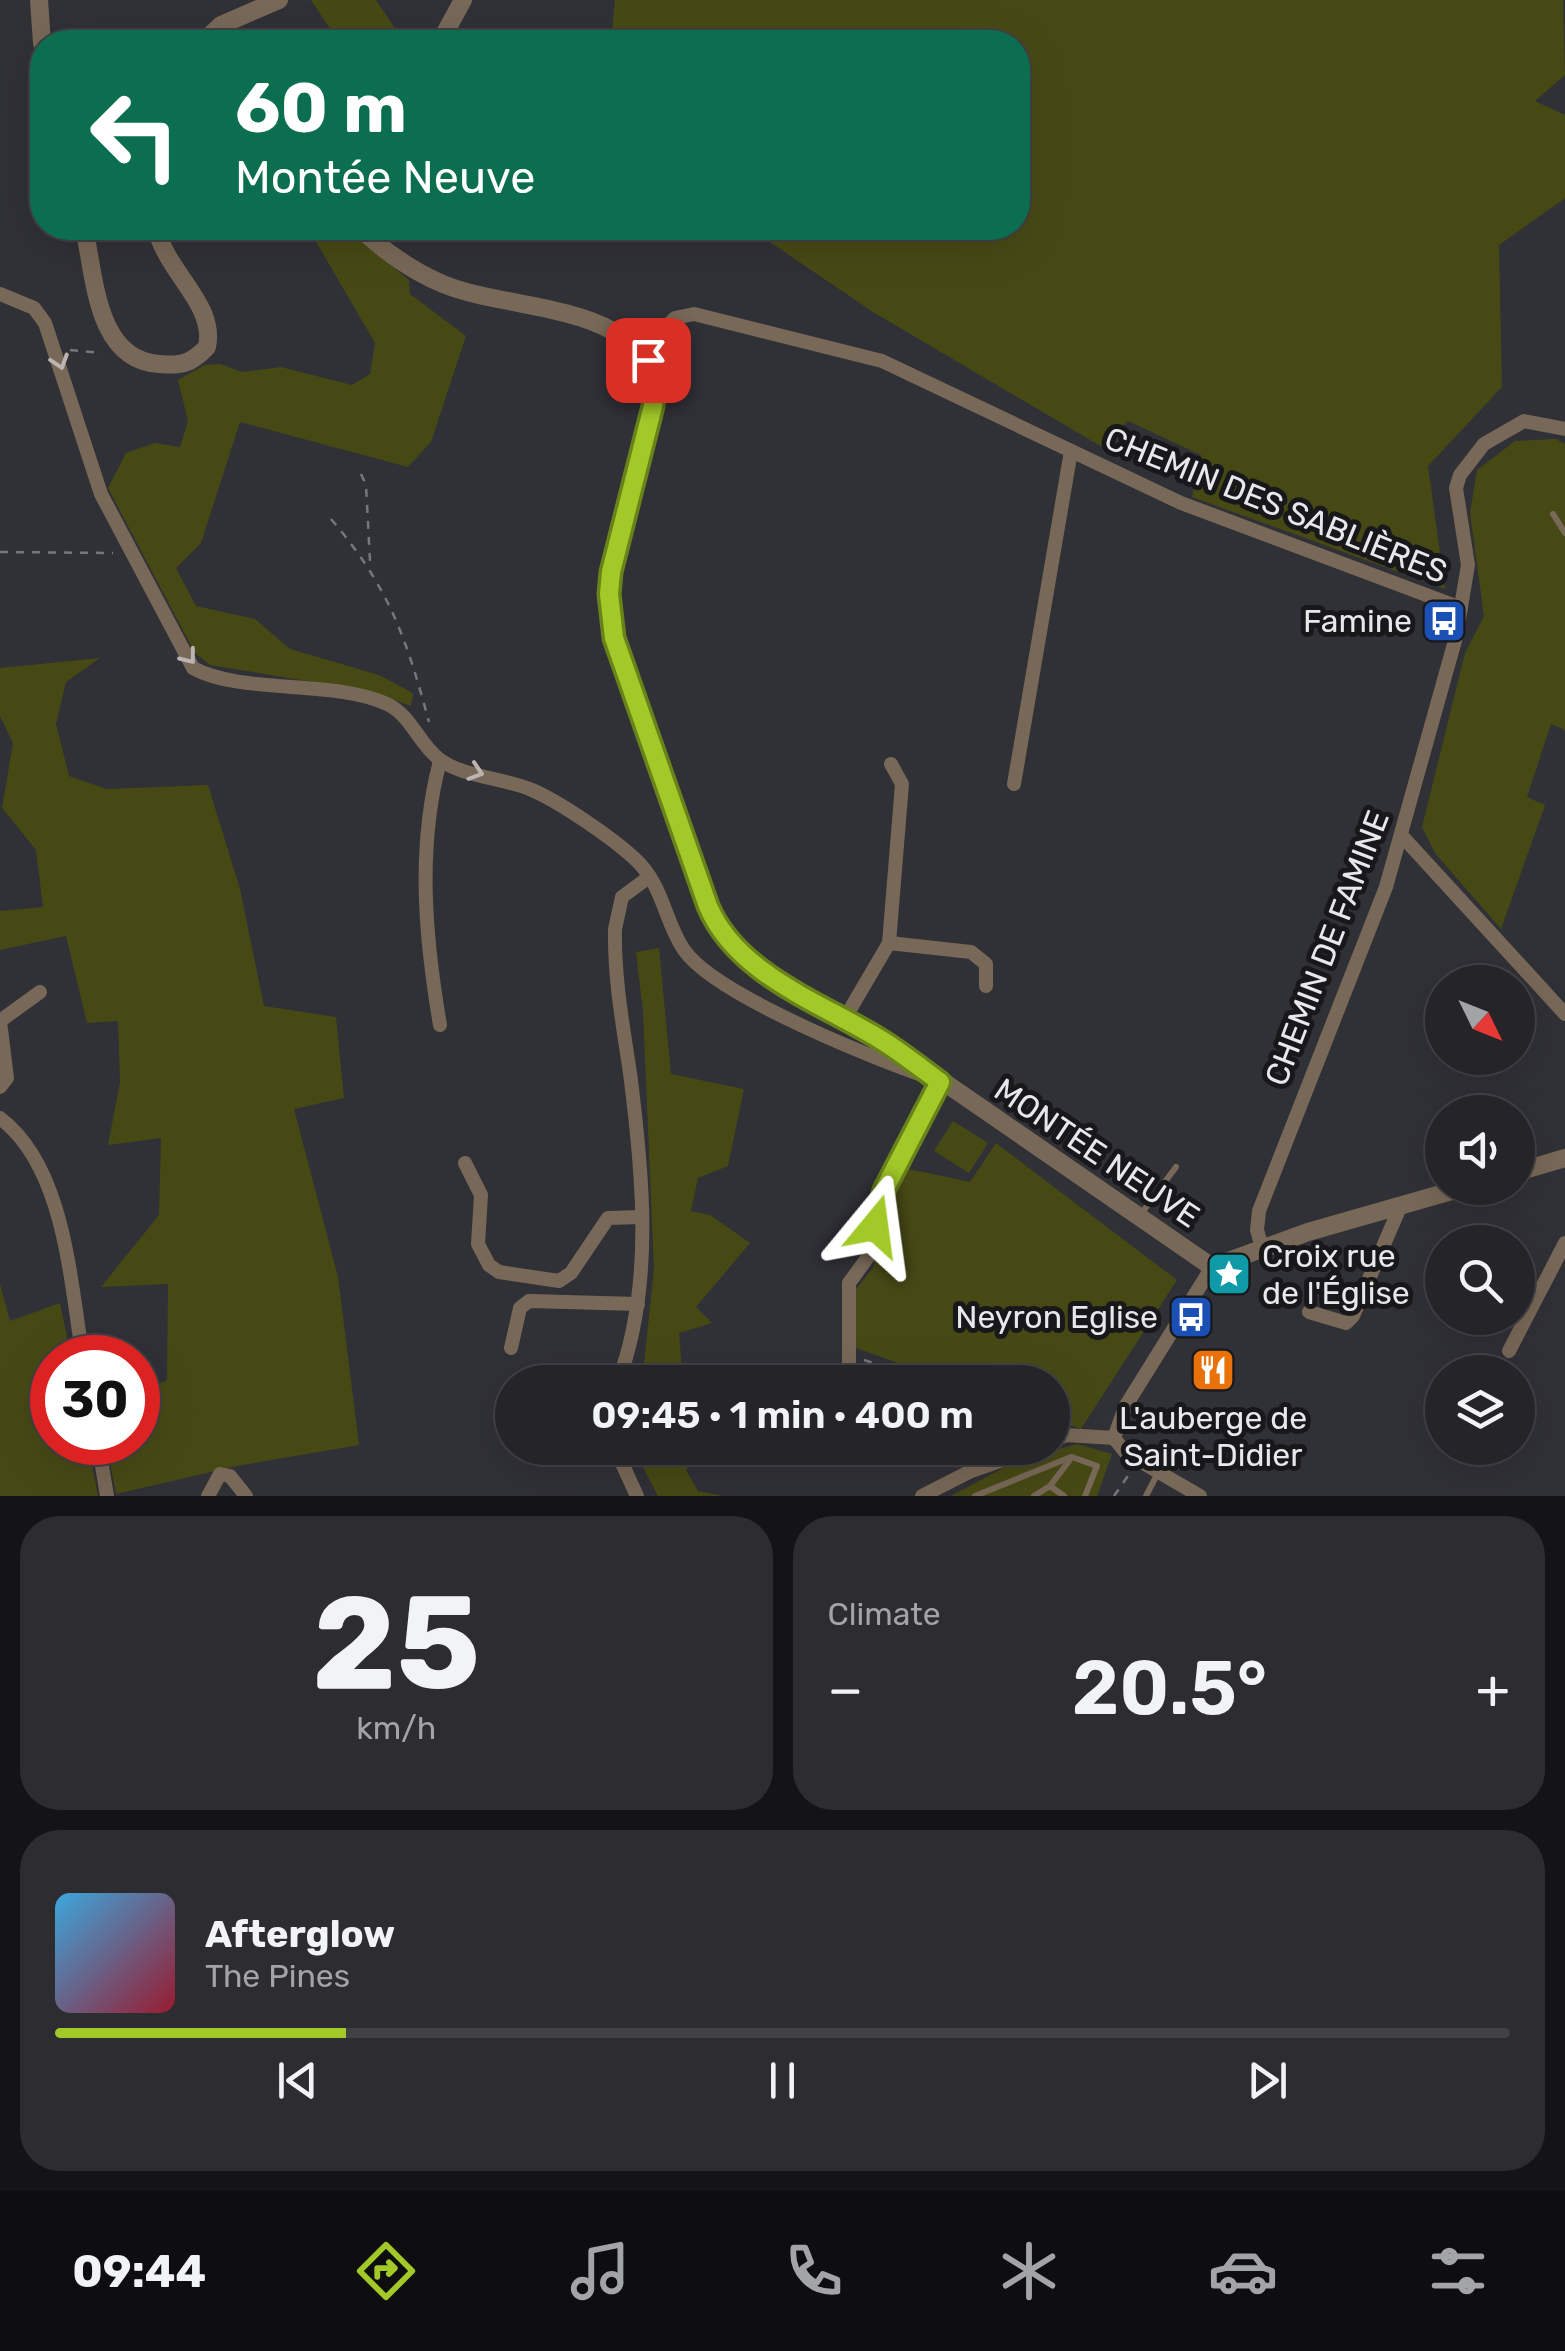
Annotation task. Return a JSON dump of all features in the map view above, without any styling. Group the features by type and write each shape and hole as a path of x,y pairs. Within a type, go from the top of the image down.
{"street":[{"path":"39,0 41,30"},
{"path":"216,30 279,0"},
{"path":"446,30 462,0"},
{"path":"87,240 106,327 123,354 140,363 181,366 207,347 210,330 206,314 174,273 161,240"},
{"path":"375,240 445,286 592,322 642,350"},
{"path":"0,294 34,308 45,322 101,494 194,668 209,676 283,684 385,703 404,716 440,761 534,790 645,873 666,902 684,950 728,988 902,1069 940,1082 884,1190 868,1258 849,1283 848,1365"},
{"name":"CHEMIN DES SABLIÈRES","path":"642,350 675,318 694,314 882,361 1181,504 1461,608"},
{"name":"MONTÉE NEUVE","path":"642,350 652,370 653,406 611,572 614,638 715,922 748,961 844,1018 1212,1267"},
{"name":"CHEMIN DE FAMINE","path":"1262,1246 1257,1230 1259,1210 1386,887 1461,608 1468,565 1456,488 1468,460 1501,432 1524,421 1565,428"},
{"name":"CHEMIN DES SABLIÈRES","path":"1014,784 1071,451"},
{"path":"440,761 431,795 424,917 440,1025"},
{"path":"844,1018 889,943 902,784 891,764"},
{"path":"1402,836 1565,1014"},
{"path":"622,1365 638,1304 640,1217 631,1084 614,958 622,897 645,873"},
{"path":"889,943 971,952 986,964 986,986"},
{"path":"0,1087 8,1078 0,1021 40,992"},
{"path":"0,1118 25,1140 50,1184 79,1335"},
{"path":"1535,1167 1565,1158"},
{"path":"464,1164 481,1195 478,1244 482,1257 508,1275 559,1281 571,1274 608,1218 640,1217"},
{"path":"1114,1438 1125,1407 1212,1267 1262,1246 1425,1198"},
{"path":"1309,1312 1346,1323 1353,1316 1401,1205"},
{"path":"1508,1351 1565,1243"},
{"path":"512,1348 520,1308 529,1300 638,1304"},
{"path":"1070,1436 1114,1438 1126,1452 1200,1496"},
{"path":"102,1465 107,1496"},
{"path":"622,1465 636,1496"},
{"path":"922,1496 989,1465"},
{"path":"208,1496 220,1474 230,1476 246,1496"}],"lane":[{"path":"1552,514 1565,533"},
{"path":"1137,1219 1176,1167"},
{"path":"1034,1496 1050,1486 1086,1436"},
{"path":"978,1495 1074,1457 1097,1466 1084,1496"},
{"path":"1146,1496 1159,1472"},
{"path":"1050,1486 1064,1496"}],"path":[{"path":"66,350 123,354"},
{"path":"361,474 366,485 370,564"},
{"path":"331,519 370,564 410,649 440,761"},
{"path":"0,552 131,553"},
{"path":"849,1355 880,1365"},
{"path":"1114,1496 1133,1469"}],"shaded area":[{"path":"311,0 376,0 396,30 331,30"},
{"path":"615,0 1563,0 1565,75 1535,101 1565,115 1565,198 1499,245 1502,387 1428,466 1445,589 1192,497 1201,455 1128,421 1102,447 873,312 767,240 1030,240 1030,30 612,30"},
{"path":"315,240 361,240 409,280 410,294 466,336 431,442 408,467 240,422 201,543 176,568 196,606 255,619 290,649 379,675 413,693 411,706 373,692 210,665 195,653 108,488 126,453 155,443 180,447 188,421 178,380 205,365 220,364 242,372 281,367 352,385 370,374 375,343"},
{"path":"1556,439 1565,444 1565,730 1551,724 1527,797 1545,805 1501,929 1435,853 1422,827 1465,653 1484,616 1470,513 1477,470 1515,441"},
{"path":"100,658 66,682 56,724 69,776 107,789 208,785 240,889 264,1006 336,1017 344,1098 294,1109 338,1277 359,1445 237,1466 116,1494 110,1465 160,1465 160,1383 167,1380 168,1284 101,1287 159,1215 161,1138 108,1145 120,1082 118,1021 87,1023 66,936 0,950 0,911 43,907 36,850 2,808 13,743 0,716 0,668"},
{"path":"659,948 671,1074 744,1089 728,1166 698,1178 691,1211 710,1215 750,1243 696,1307 712,1323 679,1333 682,1365 644,1365 654,1269 643,1012 636,952"},
{"path":"953,1121 988,1143 969,1173 934,1151"},
{"path":"996,1143 1177,1280 1081,1429 1070,1425 1070,1365 904,1365 856,1348 856,1289 873,1268 888,1201 904,1168 970,1182"},
{"path":"0,1284 10,1321 60,1303 67,1335 30,1335 30,1465 92,1465 98,1496 0,1496"},
{"path":"1077,1444 1112,1454 1097,1496 951,1496 1009,1465 1070,1465 1070,1446"},
{"path":"689,1465 686,1470 698,1491 723,1496 658,1496 643,1467"}],"place":[{"name":"Famine","path":"1444,621"},
{"name":"Croix rue de l'Église","path":"1229,1274"},
{"name":"Neyron Eglise","path":"1191,1317"},
{"name":"L'auberge de Saint-Didier","path":"1213,1370"}],"route":[{"path":"648,360 655,386 653,406 611,572 614,638 708,906 726,939 748,961 886,1042 940,1082 884,1190 875,1226"}]}
